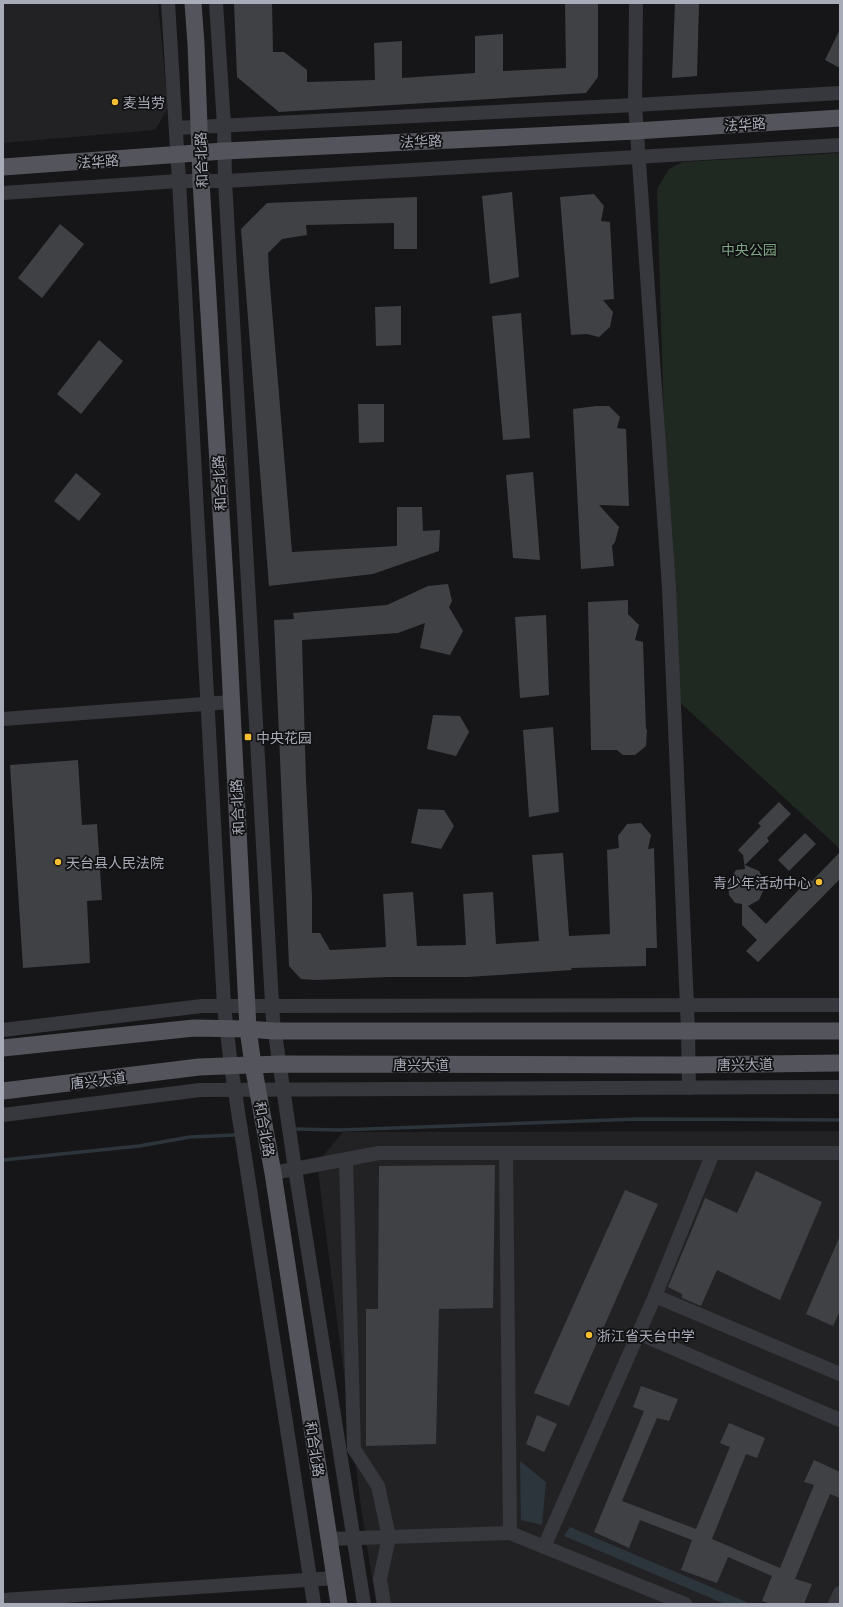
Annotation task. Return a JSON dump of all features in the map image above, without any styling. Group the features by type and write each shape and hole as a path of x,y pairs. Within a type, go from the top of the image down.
{"main road":[{"name":"和合北路","path":"193,3 201,153 201,181 232,702 248,1029 253,1065 273,1173 339,1604"},
{"name":"法华路","path":"3,167 224,151 636,131 840,118"},
{"path":"3,1048 194,1028 274,1031 840,1030"},
{"name":"唐兴大道","path":"3,1091 198,1067 279,1064 688,1065 840,1063"}],"street":[{"path":"168,3 224,1006 234,1090 314,1604"},
{"path":"216,3 274,1031 364,1604"},
{"path":"636,3 634,105 669,588 688,1030 688,1088"},
{"path":"176,128 840,93"},
{"path":"3,193 179,181 225,181 840,145"},
{"path":"3,719 208,705 232,702"},
{"path":"3,1030 202,1006 840,1005"},
{"path":"3,1115 200,1090 840,1087"},
{"path":"273,1173 379,1153 840,1153"},
{"path":"506,1153 510,1533"},
{"path":"544,1547 654,1296 713,1153"},
{"path":"346,1160 354,1449 378,1486 389,1537 380,1579 384,1604"},
{"path":"654,1296 840,1374"},
{"path":"638,1333 840,1420"},
{"path":"329,1539 510,1533 685,1604"},
{"path":"3,1600 72,1600 335,1578"},
{"path":"835,1604 840,1593"}],"shaded area":[{"path":"3,3 158,3 168,108 155,130 3,143"},
{"name":"浙江省天台中学","path":"840,1131 840,1604 376,1604 361,1507 317,1163 343,1132"},
{"path":"520,1461 546,1482 542,1525 521,1520"},
{"path":"570,1527 751,1604 725,1604 564,1536"}],"green space":[{"name":"中央公园","path":"840,153 840,849 675,698 669,588 657,189 669,169 683,162"}],"building":[{"path":"234,3 272,3 273,52 284,52 307,70 307,82 375,80 374,43 402,41 402,78 475,73 475,36 503,34 503,71 566,68 565,3 598,3 598,77 586,93 279,112 237,77"},
{"path":"675,3 699,3 697,76 672,78"},
{"path":"840,29 840,68 825,60"},
{"path":"512,192 519,277 490,284 482,196"},
{"path":"594,194 604,206 601,221 610,222 614,299 603,300 613,312 610,327 599,337 587,334 571,335 560,197"},
{"path":"417,197 417,249 394,249 394,223 306,225 307,235 282,239 268,253 269,273 292,552 397,546 397,507 422,507 423,531 440,530 439,551 373,574 269,586 241,229 267,203"},
{"path":"60,224 84,244 42,298 18,278"},
{"path":"401,306 401,345 376,346 375,307"},
{"path":"521,313 530,438 503,440 492,316"},
{"path":"99,340 123,361 81,414 57,394"},
{"path":"358,404 384,404 384,442 359,443"},
{"path":"609,406 620,417 617,428 626,429 629,506 599,505 619,527 615,542 612,546 614,566 581,569 573,409"},
{"path":"533,472 540,560 513,558 506,475"},
{"path":"76,473 101,494 79,521 54,501"},
{"path":"448,584 452,601 449,607 463,631 450,655 420,648 425,623 398,633 302,640 306,781 312,896 312,933 320,933 330,950 386,947 383,894 413,892 417,946 466,945 463,894 493,892 496,944 539,941 532,855 563,853 569,936 610,934 607,850 619,848 618,836 627,824 641,823 651,835 648,849 654,848 657,948 646,948 646,966 571,968 572,970 468,977 388,977 316,980 301,979 289,966 274,620 294,619 293,613 387,605 428,586"},
{"path":"628,600 628,614 639,625 635,640 643,642 647,730 646,746 635,755 623,755 617,750 591,750 588,602"},
{"path":"546,615 549,695 520,698 515,617"},
{"path":"433,715 460,716 469,732 456,756 427,749"},
{"path":"553,727 559,812 529,817 523,730"},
{"name":"天台县人民法院","path":"78,760 82,825 97,824 102,900 87,901 90,963 23,968 10,765"},
{"name":"青少年活动中心","path":"779,802 791,814 767,838 769,841 745,865 759,871 763,879 763,891 759,900 748,906 766,924 809,879 812,881 840,852 840,879 758,962 746,951 757,940 742,925 742,904 735,903 729,895 728,883 736,870 745,869 743,855 738,850 761,826 758,823"},
{"path":"418,809 444,810 454,826 441,849 411,843"},
{"path":"805,833 816,844 789,871 778,860"},
{"path":"495,1165 493,1308 439,1309 436,1444 366,1446 366,1309 378,1309 379,1166"},
{"path":"756,1171 822,1202 780,1300 717,1270 701,1306 682,1298 682,1294 668,1287 705,1198 737,1213"},
{"path":"625,1190 658,1204 569,1406 534,1393"},
{"path":"840,1236 840,1311 833,1326 806,1314"},
{"path":"641,1386 678,1399 669,1421 657,1418 622,1501 696,1529 730,1447 720,1443 729,1423 765,1438 757,1458 746,1454 712,1539 780,1568 814,1485 804,1482 814,1460 840,1472 840,1498 830,1494 795,1579 812,1584 804,1604 771,1604 762,1601 772,1576 728,1557 717,1583 681,1570 692,1540 640,1520 629,1548 594,1532 644,1411 633,1407"},
{"path":"537,1415 557,1424 544,1452 526,1444"}],"waterway":[{"path":"296,1129 339,1130 639,1119 840,1120"},
{"path":"3,1160 139,1146 190,1137 235,1135"}],"place":[{"name":"麦当劳","path":"115,102"},
{"name":"中央花园","path":"248,737"},
{"name":"天台县人民法院","path":"58,862"},
{"name":"青少年活动中心","path":"819,882"},
{"name":"浙江省天台中学","path":"589,1335"}]}
